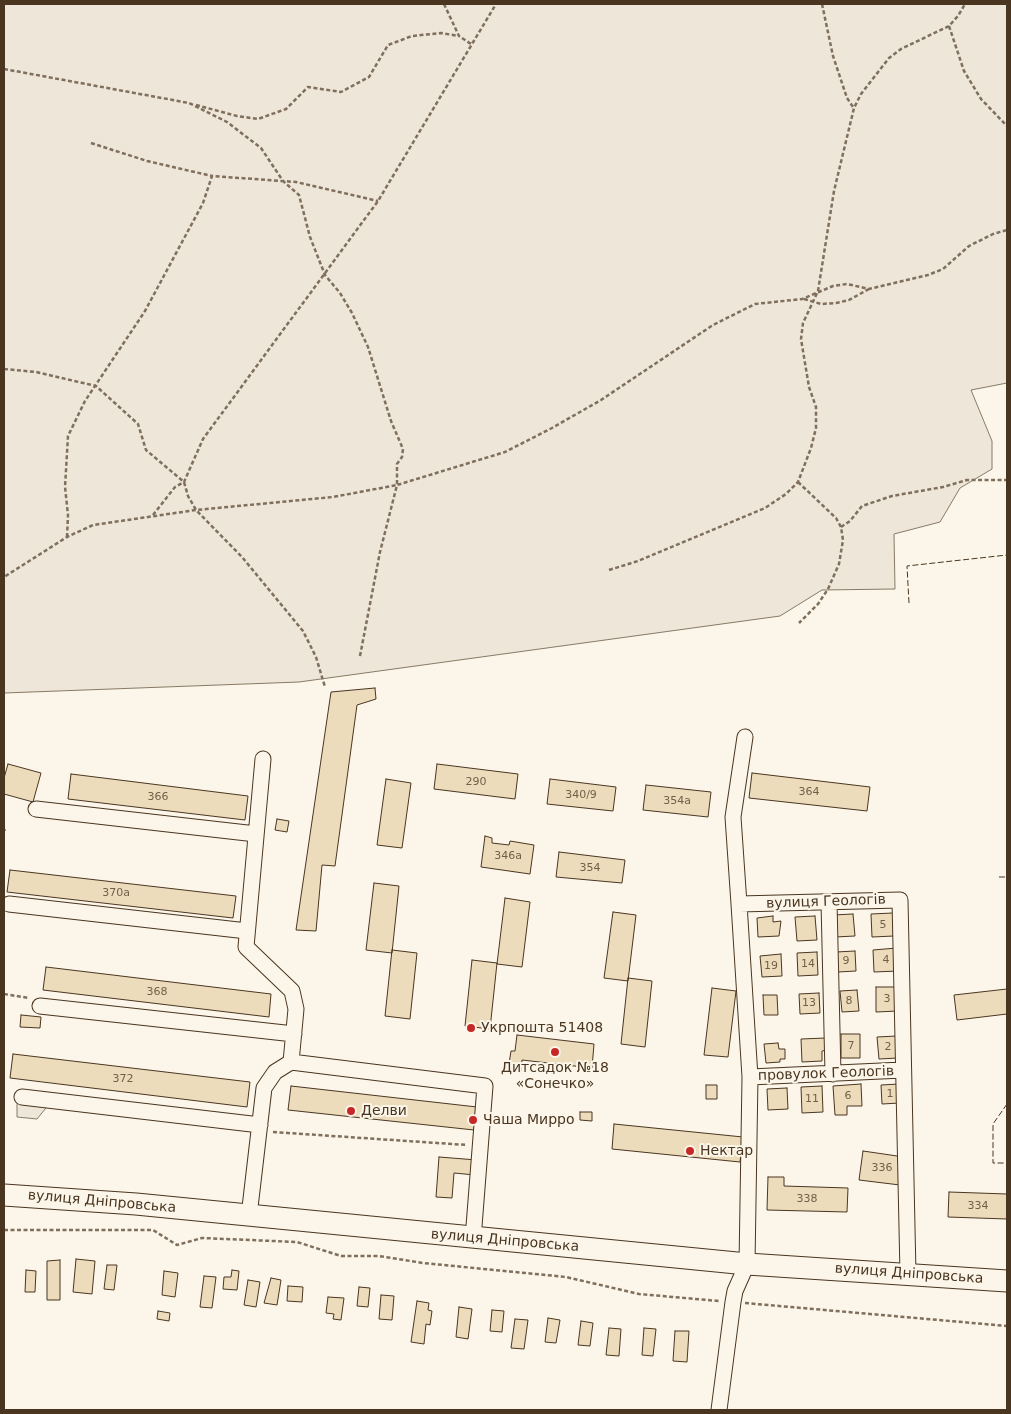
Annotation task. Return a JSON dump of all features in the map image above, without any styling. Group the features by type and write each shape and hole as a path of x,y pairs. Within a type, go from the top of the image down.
{"highway":[{"name":"вулиця Дніпровська","path":"4,1195 136,1204 473,1239 747,1264 1007,1281"}],"street":[{"path":"719,1410 735,1291 747,1264 750,1077 733,817 745,737"},
{"path":"263,758 246,947 292,991 296,1009 291,1062"},
{"path":"36,809 256,834"},
{"name":"вулиця Геологів","path":"739,904 900,900 908,1274"},
{"path":"829,902 833,1074"},
{"path":"9,904 247,931"},
{"path":"40,1006 294,1034"},
{"path":"249,1216 264,1088 275,1072 291,1062 485,1086 473,1239"},
{"name":"провулок Геологів","path":"750,1077 903,1070"},
{"path":"22,1097 259,1128"}],"path":[{"path":"444,4 459,36"},
{"path":"153,515 175,487 184,482 203,439 378,201 496,4"},
{"path":"822,4 833,56 848,98 854,108"},
{"path":"609,570 638,561 766,508 786,494 798,482 811,448 816,428 816,408 809,387 801,339 803,323 818,290 834,190 854,108 860,94 889,58 901,48 950,26 965,4"},
{"path":"950,26 964,71 980,99 1007,126"},
{"path":"4,69 190,103 237,116 258,119 286,109 308,87 341,92 369,77 388,45 412,36 441,32 459,36 471,44"},
{"path":"190,103 227,122 261,148 283,181 299,195 310,237 324,276 352,313 380,380 391,421 403,449 402,457 398,464 397,485 380,552 360,656"},
{"path":"91,143 146,160 212,176 296,182 378,201"},
{"path":"67,536 68,515 65,487 68,436 86,401 145,311 203,203 212,176"},
{"path":"4,577 67,536 92,525 196,510 333,497 397,485 505,452 601,400 713,325 754,304 802,299 813,302 836,303 849,300 869,290 928,276 943,269 969,246 993,234 1007,230"},
{"path":"802,299 818,290 847,284 869,290"},
{"path":"4,369 36,372 96,386 138,424 146,450 184,482 188,496 196,510 242,557 303,631 316,657 325,687"},
{"path":"841,527 850,521 862,506 892,496 943,487 967,480 1007,480"},
{"path":"798,482 830,510 841,527 842,552 834,575 818,604 799,623"},
{"path":"4,994 28,997 40,1006"},
{"path":"259,1128 480,1146"},
{"path":"4,1230 153,1230 177,1245 202,1238 297,1242 341,1256 379,1256 432,1264 566,1277 639,1294 1007,1326"}],"shaded area":[{"path":"4,4 1007,4 1007,383 971,390 992,441 992,469 960,488 940,522 894,534 895,589 822,590 780,616 299,682 4,693"},
{"path":"17,1101 50,1103 37,1119 17,1117"}],"building":[{"path":"375,688 376,699 357,705 335,866 322,865 316,931 296,930 331,692"},
{"path":"8,764 41,773 33,802 4,794 4,778"},
{"path":"437,764 518,774 515,799 434,789"},
{"path":"752,773 870,787 867,811 749,798"},
{"path":"71,774 248,796 245,820 68,799"},
{"path":"386,779 411,783 402,848 377,845"},
{"path":"550,779 616,787 613,811 547,804"},
{"path":"646,785 711,792 708,817 643,810"},
{"path":"277,819 289,821 287,832 275,830"},
{"path":"485,836 492,838 492,843 509,845 510,841 534,845 530,874 481,867"},
{"path":"559,852 625,860 622,883 556,877"},
{"path":"10,870 236,896 233,918 7,892"},
{"path":"374,883 399,886 392,953 366,950"},
{"path":"505,898 530,902 522,967 497,964"},
{"path":"613,912 636,915 628,981 604,978"},
{"path":"893,913 894,936 872,937 871,914"},
{"path":"853,914 855,936 835,937 833,915"},
{"path":"773,916 773,922 781,921 779,936 758,937 757,918"},
{"path":"815,916 817,940 797,941 795,917"},
{"path":"897,948 898,971 874,972 873,950"},
{"path":"392,950 417,953 410,1019 385,1016"},
{"path":"855,951 856,971 838,972 836,952"},
{"path":"817,952 818,975 798,976 797,953"},
{"path":"781,954 782,976 762,977 760,956"},
{"path":"472,960 497,963 490,1029 465,1026"},
{"path":"46,967 271,994 269,1017 43,990"},
{"path":"628,978 652,981 645,1047 621,1044"},
{"path":"876,987 898,987 898,1011 876,1012"},
{"path":"712,988 736,991 728,1057 704,1055"},
{"path":"1007,989 1007,1014 957,1020 954,995"},
{"path":"857,990 859,1011 842,1012 840,991"},
{"path":"819,993 820,1013 800,1014 799,994"},
{"path":"763,995 777,995 778,1015 764,1015"},
{"path":"21,1015 41,1017 40,1028 20,1027"},
{"path":"841,1034 860,1034 860,1058 841,1058"},
{"path":"517,1035 594,1044 592,1068 522,1060 521,1072 508,1070 511,1051 515,1051"},
{"path":"897,1036 898,1058 879,1059 877,1037"},
{"path":"826,1038 827,1050 822,1051 822,1061 802,1062 801,1039"},
{"path":"778,1043 779,1049 785,1049 785,1059 780,1059 780,1062 766,1063 764,1044"},
{"path":"13,1054 250,1082 247,1107 10,1078"},
{"path":"861,1084 862,1106 847,1106 847,1115 835,1115 833,1086"},
{"path":"899,1084 900,1103 882,1104 881,1085"},
{"path":"706,1085 717,1085 717,1099 706,1099"},
{"path":"291,1086 477,1107 474,1130 288,1110"},
{"path":"822,1086 823,1112 802,1113 801,1087"},
{"path":"787,1088 788,1109 768,1110 767,1089"},
{"path":"580,1112 592,1112 592,1121 580,1120"},
{"path":"614,1124 743,1137 740,1162 612,1149"},
{"path":"863,1151 904,1157 900,1185 859,1180"},
{"path":"439,1157 477,1160 475,1175 454,1173 452,1198 436,1197"},
{"path":"768,1177 784,1177 784,1186 848,1188 847,1212 767,1210"},
{"path":"949,1192 1007,1194 1007,1219 948,1217"},
{"path":"76,1259 95,1261 92,1294 73,1292"},
{"path":"60,1260 60,1300 47,1300 47,1261"},
{"path":"107,1265 117,1265 114,1290 104,1289"},
{"path":"26,1270 36,1271 35,1292 25,1292"},
{"path":"232,1270 239,1271 237,1290 223,1289 224,1277 231,1277"},
{"path":"164,1271 178,1273 175,1297 162,1295"},
{"path":"204,1276 216,1277 212,1308 200,1307"},
{"path":"271,1278 281,1280 277,1305 264,1303"},
{"path":"248,1280 260,1282 256,1307 244,1305"},
{"path":"288,1286 303,1287 302,1302 287,1301"},
{"path":"359,1287 370,1288 368,1307 357,1306"},
{"path":"381,1295 394,1296 392,1320 379,1319"},
{"path":"328,1297 344,1298 341,1320 333,1319 334,1314 326,1313"},
{"path":"417,1301 429,1303 428,1310 432,1311 430,1325 426,1324 424,1344 411,1342"},
{"path":"459,1307 472,1309 468,1339 456,1337"},
{"path":"492,1310 504,1311 502,1332 490,1331"},
{"path":"158,1311 170,1313 169,1321 157,1319"},
{"path":"548,1318 560,1320 556,1343 545,1342"},
{"path":"515,1319 528,1320 524,1349 511,1348"},
{"path":"581,1321 593,1323 590,1346 578,1345"},
{"path":"609,1328 621,1329 619,1356 606,1355"},
{"path":"644,1328 656,1329 653,1356 642,1355"},
{"path":"675,1331 689,1331 687,1362 673,1361"}],"fence":[{"path":"909,603 907,566 1007,555"},
{"path":"999,877 1007,877"},
{"path":"1007,1104 993,1124 993,1163 1007,1163"}],"place":[{"name":"Укрпошта 51408","path":"471,1028"},
{"name":"Дитсадок №18 «Сонечко»","path":"555,1052"},
{"name":"Делви","path":"351,1111"},
{"name":"Чаша Мирро","path":"473,1120"},
{"name":"Нектар","path":"690,1151"}]}
